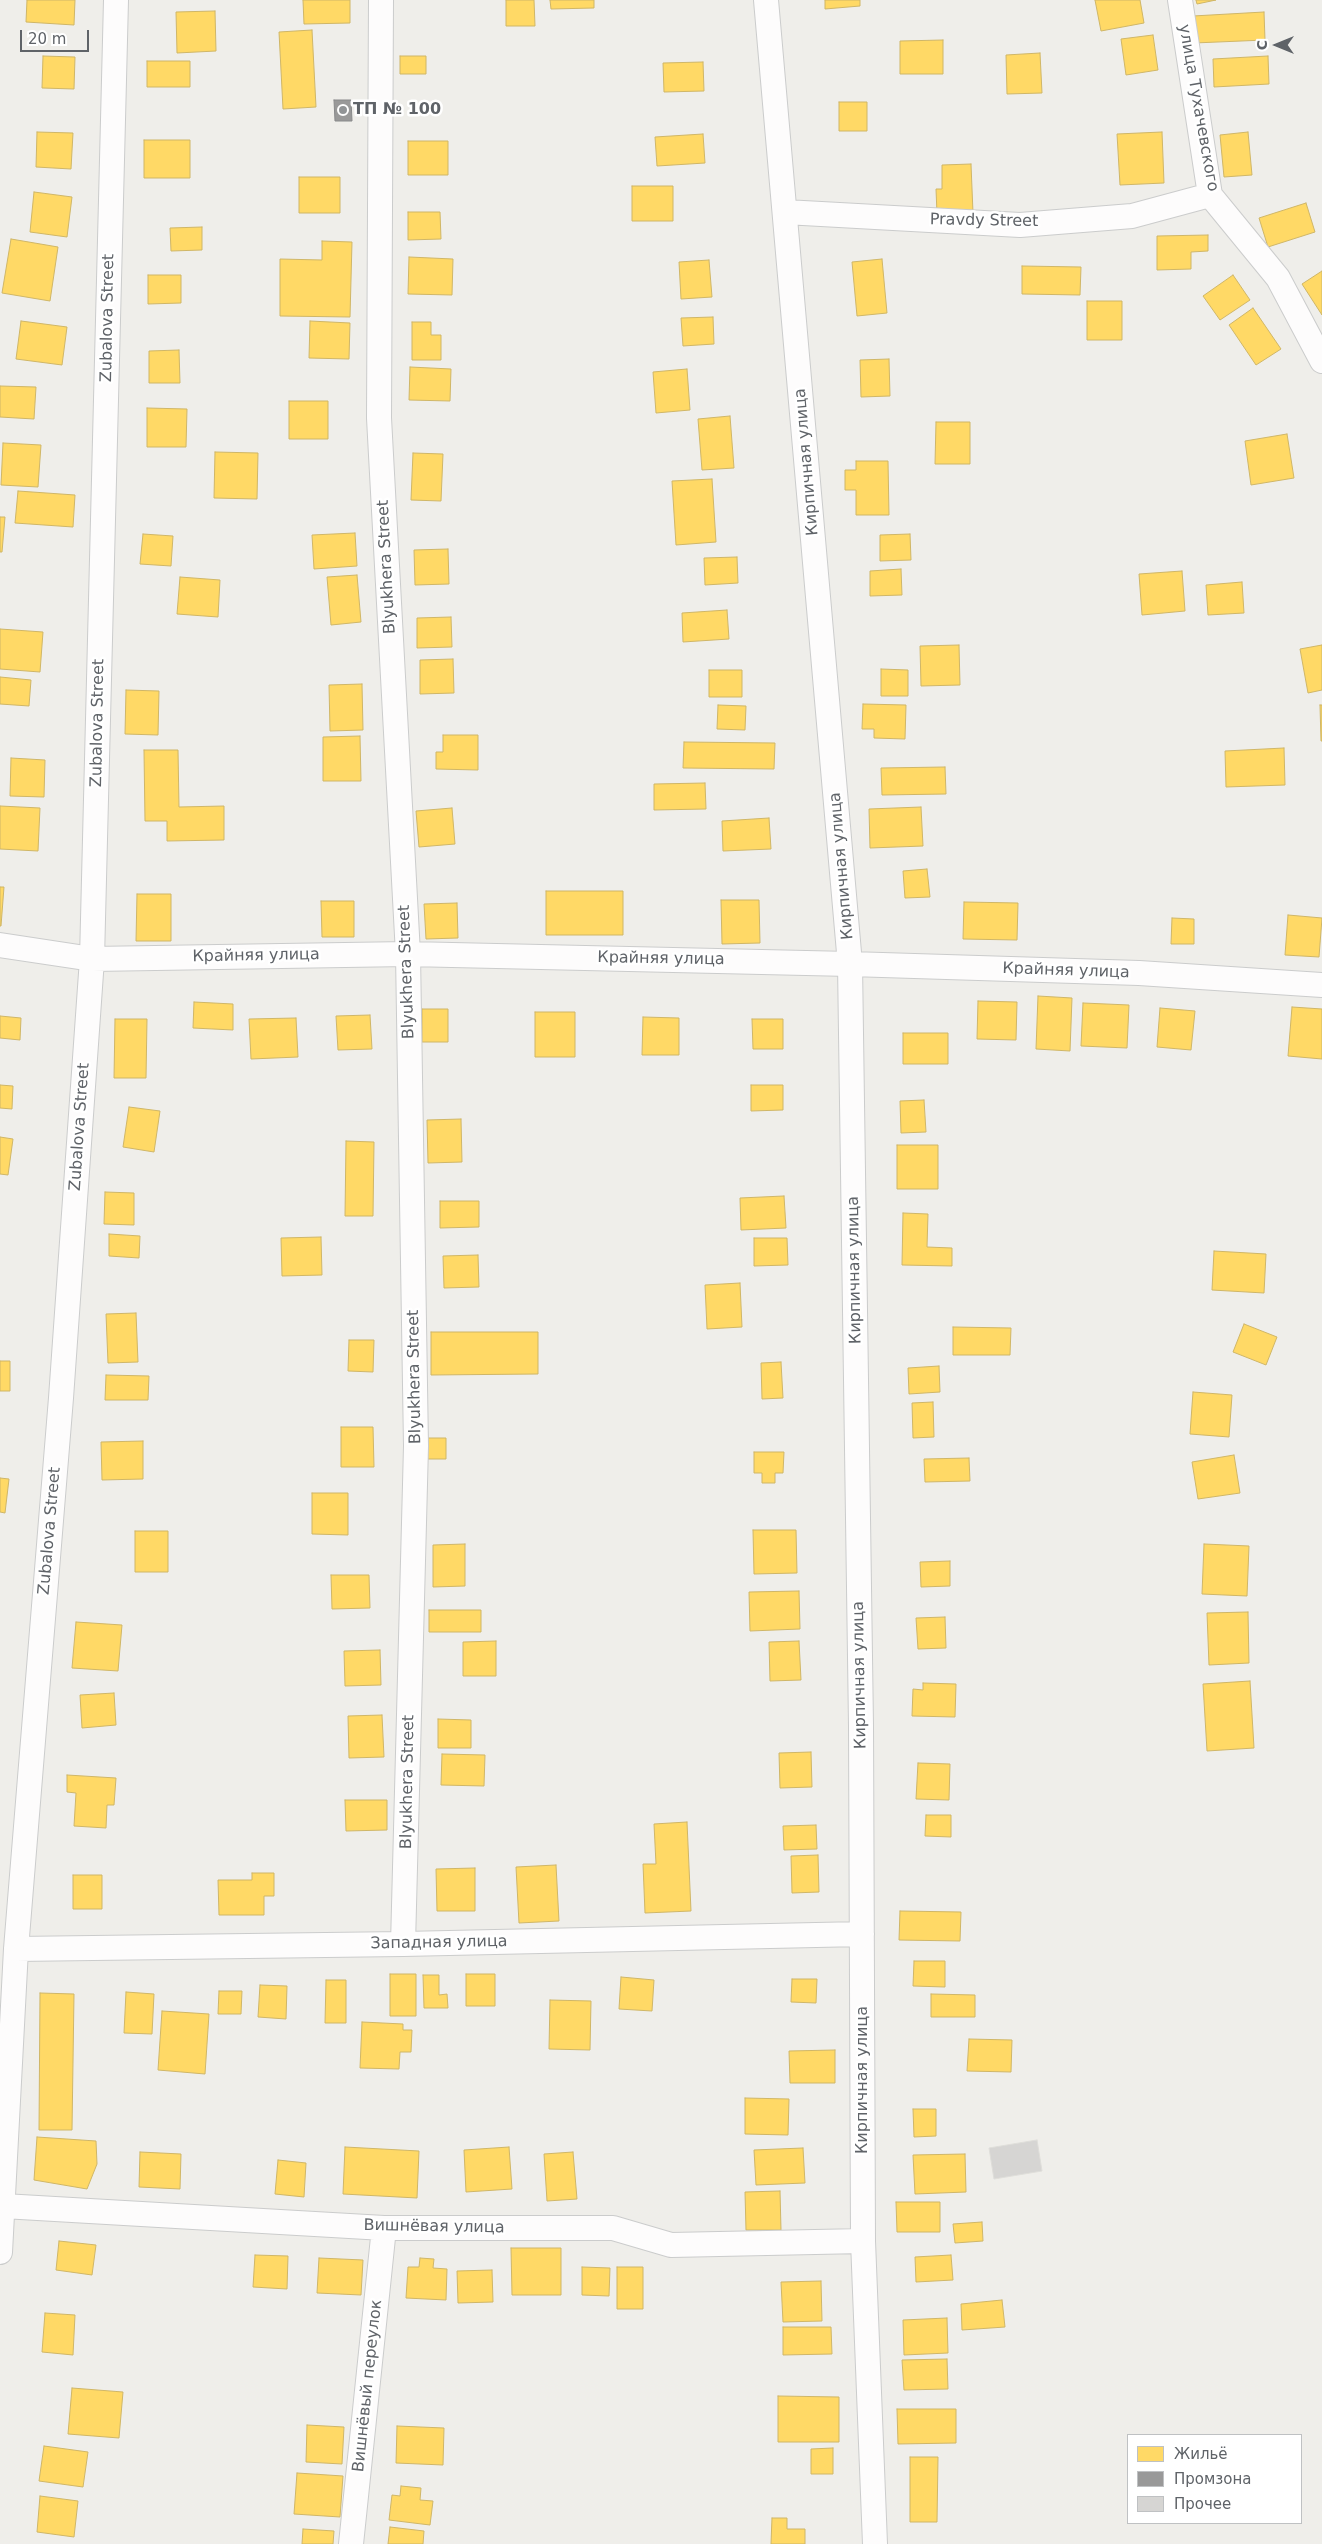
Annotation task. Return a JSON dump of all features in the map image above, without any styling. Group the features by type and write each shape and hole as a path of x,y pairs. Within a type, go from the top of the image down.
{"street":[{"name":"Zubalova Street","path":"0,2252 16,1949 61,1398 92,959 116,0"},
{"name":"Blyukhera Street","path":"381,0 379,418 408,954 416,1446 403,1944"},
{"name":"Кирпичная улица","path":"766,0 850,964 862,1934 863,2241 875,2544"},
{"name":"улица Тухачевского","path":"1180,0 1210,195 1278,278 1322,361"},
{"name":"Pravdy Street","path":"785,212 1020,225 1132,216 1210,195"},
{"name":"Крайняя улица","path":"0,945 92,959 408,954 1139,973 1322,985"},
{"name":"Западная улица","path":"16,1949 403,1944 862,1934"},
{"name":"Вишнёвая улица","path":"3,2206 384,2228 612,2228 671,2245 863,2241"},
{"name":"Вишнёвый переулок","path":"351,2544 384,2228"}],"building: Жильё":[{"path":"27,0 75,0 74,25 26,22"},
{"path":"303,0 350,0 350,23 304,24"},
{"path":"506,0 534,0 535,26 506,26"},
{"path":"550,0 594,0 594,8 551,9"},
{"path":"825,0 860,0 860,6 825,9"},
{"path":"1095,0 1140,0 1144,23 1101,31"},
{"path":"1196,0 1216,0 1197,4"},
{"path":"215,11 216,51 177,53 176,12"},
{"path":"1264,12 1265,40 1194,43 1193,16"},
{"path":"312,30 316,107 283,109 279,32"},
{"path":"1153,35 1158,70 1126,75 1121,39"},
{"path":"943,40 943,74 900,74 900,41"},
{"path":"1040,53 1042,93 1007,94 1006,55"},
{"path":"43,56 75,57 74,89 42,88"},
{"path":"400,56 426,56 426,74 400,74"},
{"path":"1268,56 1269,84 1214,87 1213,59"},
{"path":"147,61 190,61 190,87 147,87"},
{"path":"703,62 704,91 664,92 663,63"},
{"path":"839,102 867,102 867,131 839,131"},
{"path":"37,132 73,133 71,169 36,167"},
{"path":"1162,132 1164,183 1120,185 1117,134"},
{"path":"1248,132 1252,175 1224,177 1220,135"},
{"path":"703,134 705,163 657,166 655,137"},
{"path":"144,140 190,140 190,178 144,178"},
{"path":"408,141 448,141 448,175 408,175"},
{"path":"971,164 973,213 937,214 936,189 942,189 942,165"},
{"path":"299,177 340,177 340,213 299,213"},
{"path":"632,186 673,186 673,221 632,221"},
{"path":"34,192 72,197 67,237 30,232"},
{"path":"1306,203 1315,232 1268,247 1259,218"},
{"path":"408,212 440,212 441,239 408,240"},
{"path":"202,227 202,250 171,251 170,228"},
{"path":"1208,235 1208,251 1191,252 1191,269 1157,270 1157,236"},
{"path":"11,239 58,247 50,301 2,293"},
{"path":"322,241 352,242 350,317 280,316 280,259 322,260"},
{"path":"409,257 453,259 452,295 408,294"},
{"path":"882,259 887,313 857,316 852,262"},
{"path":"709,260 712,297 681,299 679,262"},
{"path":"1022,266 1081,267 1080,295 1022,294"},
{"path":"1322,271 1322,315 1302,284"},
{"path":"148,275 181,275 181,303 148,304"},
{"path":"1233,275 1250,300 1220,320 1203,296"},
{"path":"1087,301 1122,301 1122,340 1087,340"},
{"path":"1253,308 1281,349 1256,365 1229,325"},
{"path":"713,317 714,344 683,346 681,318"},
{"path":"21,321 67,327 62,365 16,359"},
{"path":"310,321 350,323 349,359 309,358"},
{"path":"412,322 431,322 431,335 441,335 441,360 412,360"},
{"path":"179,350 180,383 149,383 149,351"},
{"path":"889,359 890,396 861,397 860,360"},
{"path":"410,367 451,369 450,401 409,400"},
{"path":"687,369 690,410 656,413 653,372"},
{"path":"0,386 36,387 34,419 0,417"},
{"path":"289,401 328,401 328,439 289,439"},
{"path":"147,408 187,409 186,447 147,447"},
{"path":"730,416 734,468 702,470 698,419"},
{"path":"936,422 970,422 970,464 935,464"},
{"path":"1287,434 1294,478 1251,485 1245,441"},
{"path":"3,443 41,445 38,487 1,485"},
{"path":"215,452 258,453 257,499 214,498"},
{"path":"413,453 443,454 441,501 411,500"},
{"path":"856,461 888,461 889,515 856,515 856,490 845,490 845,470 856,470"},
{"path":"712,479 716,542 676,545 672,481"},
{"path":"18,491 75,495 73,527 15,523"},
{"path":"0,517 5,517 2,552 0,552"},
{"path":"355,533 357,566 314,569 312,535"},
{"path":"143,534 173,536 171,566 140,564"},
{"path":"910,534 911,560 880,561 880,535"},
{"path":"448,549 449,584 415,585 414,550"},
{"path":"737,557 738,583 705,585 704,558"},
{"path":"901,569 902,595 870,596 870,571"},
{"path":"1182,571 1185,611 1142,615 1139,574"},
{"path":"357,575 361,622 331,625 327,577"},
{"path":"180,577 220,580 218,617 177,614"},
{"path":"1242,582 1244,613 1208,615 1206,585"},
{"path":"727,610 729,639 683,642 682,613"},
{"path":"451,617 452,647 417,648 417,618"},
{"path":"0,629 43,632 40,672 0,669"},
{"path":"959,645 960,685 921,686 920,646"},
{"path":"1322,645 1322,690 1308,693 1300,649"},
{"path":"453,659 454,693 420,694 420,660"},
{"path":"881,669 908,670 908,696 881,696"},
{"path":"709,670 742,670 742,697 709,697"},
{"path":"0,677 31,680 29,706 0,704"},
{"path":"362,684 363,730 330,731 329,685"},
{"path":"126,690 159,691 158,735 125,734"},
{"path":"863,704 906,705 905,739 874,738 874,729 862,729"},
{"path":"718,705 746,706 745,730 717,729"},
{"path":"1320,705 1322,705 1322,741 1321,741"},
{"path":"443,735 478,735 478,770 436,769 436,752 443,752"},
{"path":"360,736 361,781 323,781 323,737"},
{"path":"684,742 775,743 774,769 683,768"},
{"path":"1284,748 1285,785 1226,787 1225,751"},
{"path":"144,750 178,750 179,807 224,806 224,840 167,841 167,821 145,821"},
{"path":"11,758 45,760 44,797 10,796"},
{"path":"945,767 946,794 882,795 881,768"},
{"path":"705,783 706,809 654,810 654,784"},
{"path":"0,806 40,808 38,851 0,849"},
{"path":"921,807 923,846 870,848 869,809"},
{"path":"452,808 455,844 419,847 416,811"},
{"path":"769,818 771,849 723,851 722,821"},
{"path":"927,869 930,897 905,898 903,871"},
{"path":"0,887 4,887 1,926 0,926"},
{"path":"546,891 623,891 623,935 546,935"},
{"path":"137,894 171,894 171,941 136,941"},
{"path":"721,900 759,900 760,943 722,944"},
{"path":"321,901 354,901 354,937 322,937"},
{"path":"964,902 1018,903 1017,940 963,939"},
{"path":"457,903 458,938 426,939 424,904"},
{"path":"1288,915 1322,918 1319,957 1285,955"},
{"path":"1172,918 1194,919 1194,944 1171,944"},
{"path":"1038,996 1072,998 1070,1051 1036,1049"},
{"path":"978,1001 1017,1002 1016,1040 977,1039"},
{"path":"194,1002 233,1004 233,1030 193,1028"},
{"path":"1083,1003 1129,1005 1127,1048 1081,1046"},
{"path":"1292,1007 1322,1009 1322,1059 1288,1056"},
{"path":"1160,1008 1195,1011 1191,1050 1157,1047"},
{"path":"422,1009 448,1009 448,1042 422,1042"},
{"path":"535,1012 575,1012 575,1057 535,1057"},
{"path":"370,1015 372,1049 338,1050 336,1016"},
{"path":"0,1016 21,1018 20,1040 0,1038"},
{"path":"643,1017 679,1018 679,1055 642,1055"},
{"path":"296,1018 298,1057 251,1059 249,1019"},
{"path":"115,1019 147,1019 146,1078 114,1078"},
{"path":"752,1019 783,1019 783,1049 753,1049"},
{"path":"903,1033 948,1033 948,1064 903,1064"},
{"path":"0,1085 13,1086 12,1109 0,1108"},
{"path":"751,1085 783,1085 783,1110 751,1111"},
{"path":"924,1100 926,1132 901,1133 900,1101"},
{"path":"129,1107 160,1111 154,1152 123,1147"},
{"path":"461,1119 462,1162 428,1163 427,1120"},
{"path":"0,1137 13,1139 8,1175 0,1174"},
{"path":"346,1141 374,1142 373,1216 345,1216"},
{"path":"897,1145 938,1145 938,1189 897,1189"},
{"path":"105,1192 134,1193 134,1225 104,1224"},
{"path":"784,1196 786,1228 741,1230 740,1198"},
{"path":"440,1201 479,1201 479,1227 440,1228"},
{"path":"903,1213 928,1214 927,1247 952,1248 952,1266 902,1265"},
{"path":"109,1234 140,1236 139,1258 109,1256"},
{"path":"321,1237 322,1275 282,1276 281,1238"},
{"path":"754,1238 787,1238 788,1265 754,1266"},
{"path":"1214,1251 1266,1254 1264,1293 1212,1290"},
{"path":"478,1255 479,1287 444,1288 443,1256"},
{"path":"740,1283 742,1327 707,1329 705,1285"},
{"path":"136,1313 138,1362 108,1363 106,1314"},
{"path":"1244,1324 1277,1337 1266,1365 1233,1352"},
{"path":"953,1327 1011,1328 1010,1355 953,1355"},
{"path":"431,1332 538,1332 538,1374 431,1375"},
{"path":"349,1340 374,1340 373,1372 348,1371"},
{"path":"0,1361 10,1361 10,1391 0,1391"},
{"path":"781,1362 783,1398 762,1399 761,1363"},
{"path":"939,1366 940,1392 909,1394 908,1368"},
{"path":"106,1375 149,1376 148,1400 105,1400"},
{"path":"1193,1392 1232,1395 1229,1437 1190,1434"},
{"path":"933,1402 934,1437 913,1438 912,1403"},
{"path":"341,1427 373,1427 374,1467 341,1467"},
{"path":"423,1438 446,1438 446,1459 423,1459"},
{"path":"143,1441 143,1479 102,1480 101,1442"},
{"path":"754,1452 784,1452 783,1473 775,1473 775,1483 762,1483 762,1473 754,1473"},
{"path":"1234,1455 1240,1493 1198,1499 1192,1462"},
{"path":"969,1458 970,1481 925,1482 924,1459"},
{"path":"0,1478 9,1479 5,1513 0,1512"},
{"path":"312,1493 348,1493 348,1535 312,1534"},
{"path":"753,1530 796,1530 797,1573 754,1574"},
{"path":"135,1531 168,1531 168,1572 135,1572"},
{"path":"465,1544 465,1586 433,1587 433,1545"},
{"path":"1204,1544 1249,1546 1247,1596 1202,1594"},
{"path":"950,1561 950,1586 921,1587 920,1562"},
{"path":"331,1575 369,1575 370,1608 332,1609"},
{"path":"799,1591 800,1629 750,1631 749,1592"},
{"path":"429,1610 481,1610 481,1632 429,1632"},
{"path":"1248,1612 1249,1663 1209,1665 1207,1613"},
{"path":"945,1617 946,1648 918,1649 916,1618"},
{"path":"76,1622 122,1625 118,1671 72,1668"},
{"path":"496,1641 496,1676 463,1676 463,1642"},
{"path":"799,1641 801,1680 770,1681 769,1642"},
{"path":"380,1650 381,1685 345,1686 344,1651"},
{"path":"1250,1681 1254,1748 1207,1751 1203,1684"},
{"path":"923,1683 956,1684 955,1717 912,1716 913,1689 923,1690"},
{"path":"114,1693 116,1725 82,1728 80,1695"},
{"path":"382,1715 384,1757 349,1758 348,1716"},
{"path":"438,1719 471,1720 471,1748 438,1748"},
{"path":"811,1752 812,1787 780,1788 779,1753"},
{"path":"442,1754 485,1755 484,1786 441,1785"},
{"path":"918,1763 950,1764 949,1800 916,1799"},
{"path":"67,1775 116,1778 114,1805 107,1805 106,1828 74,1826 76,1793 67,1792"},
{"path":"345,1800 387,1800 387,1830 346,1831"},
{"path":"926,1815 951,1815 951,1837 925,1836"},
{"path":"687,1822 691,1911 645,1913 643,1864 656,1864 654,1824"},
{"path":"816,1825 817,1849 784,1850 783,1826"},
{"path":"818,1855 819,1892 792,1893 791,1856"},
{"path":"556,1865 559,1921 519,1923 516,1867"},
{"path":"475,1868 475,1911 437,1911 436,1869"},
{"path":"252,1873 274,1873 274,1896 264,1896 264,1915 219,1915 218,1880 252,1880"},
{"path":"73,1875 102,1875 102,1909 73,1909"},
{"path":"900,1911 961,1912 960,1941 899,1940"},
{"path":"914,1961 945,1961 945,1987 913,1986"},
{"path":"390,1974 416,1974 416,2016 390,2016"},
{"path":"466,1974 495,1974 495,2006 466,2006"},
{"path":"423,1975 439,1975 439,1995 447,1994 448,2008 424,2008"},
{"path":"621,1977 654,1980 652,2011 619,2009"},
{"path":"792,1979 817,1979 816,2003 791,2002"},
{"path":"326,1980 346,1980 346,2023 325,2023"},
{"path":"260,1985 287,1986 286,2019 258,2017"},
{"path":"219,1991 242,1991 241,2014 218,2014"},
{"path":"126,1992 154,1994 152,2034 124,2033"},
{"path":"40,1993 74,1994 72,2130 39,2130"},
{"path":"931,1994 975,1995 975,2017 931,2017"},
{"path":"550,2000 591,2001 590,2050 549,2049"},
{"path":"162,2011 209,2014 205,2074 158,2070"},
{"path":"362,2022 403,2024 403,2030 412,2030 411,2052 400,2052 399,2069 360,2068"},
{"path":"969,2039 1012,2040 1011,2072 967,2071"},
{"path":"835,2050 835,2083 790,2083 789,2051"},
{"path":"745,2098 789,2099 788,2135 745,2134"},
{"path":"913,2109 936,2109 936,2136 914,2137"},
{"path":"37,2137 96,2141 97,2164 87,2189 34,2180"},
{"path":"345,2147 419,2151 417,2198 343,2194"},
{"path":"509,2147 512,2189 466,2192 464,2150"},
{"path":"803,2148 805,2183 756,2185 754,2150"},
{"path":"140,2152 181,2154 180,2189 139,2187"},
{"path":"573,2152 577,2199 547,2201 544,2154"},
{"path":"965,2154 966,2192 915,2194 913,2155"},
{"path":"278,2160 306,2163 304,2197 275,2194"},
{"path":"780,2191 781,2230 746,2230 745,2192"},
{"path":"896,2202 940,2202 940,2232 897,2232"},
{"path":"982,2222 983,2241 955,2243 953,2224"},
{"path":"59,2241 96,2245 92,2275 56,2270"},
{"path":"511,2248 561,2248 561,2295 512,2295"},
{"path":"255,2255 288,2256 287,2289 253,2287"},
{"path":"951,2255 953,2280 916,2282 915,2257"},
{"path":"319,2258 363,2260 361,2295 317,2293"},
{"path":"420,2258 434,2259 433,2268 447,2269 446,2300 406,2298 408,2267 419,2267"},
{"path":"582,2267 610,2268 609,2296 582,2295"},
{"path":"617,2267 643,2267 643,2309 617,2309"},
{"path":"492,2270 493,2302 458,2303 457,2271"},
{"path":"821,2281 822,2321 783,2322 781,2282"},
{"path":"1002,2300 1005,2327 962,2330 961,2304"},
{"path":"45,2313 75,2315 73,2355 42,2352"},
{"path":"947,2318 948,2353 904,2355 903,2320"},
{"path":"783,2327 831,2327 832,2354 783,2355"},
{"path":"947,2359 948,2389 904,2390 902,2360"},
{"path":"72,2388 123,2392 119,2438 68,2434"},
{"path":"778,2396 839,2397 839,2442 778,2442"},
{"path":"897,2409 956,2409 956,2443 898,2444"},
{"path":"307,2425 344,2427 342,2464 306,2462"},
{"path":"397,2426 444,2428 443,2465 396,2463"},
{"path":"44,2446 88,2452 83,2487 39,2481"},
{"path":"833,2448 833,2474 811,2474 811,2449"},
{"path":"910,2457 938,2457 937,2522 910,2522"},
{"path":"297,2473 343,2476 340,2517 294,2514"},
{"path":"401,2486 421,2488 420,2500 433,2501 430,2525 389,2520 392,2495 400,2496"},
{"path":"40,2496 78,2501 74,2537 37,2532"},
{"path":"772,2518 787,2518 787,2529 805,2529 805,2544 771,2544"},
{"path":"390,2527 424,2531 423,2544 388,2544"},
{"path":"303,2529 334,2531 333,2544 302,2544"}],"building: Промзона":[{"name":"ТП № 100","path":"334,100 351,100 352,121 335,121"}],"building: Прочее":[{"path":"1037,2140 1042,2171 994,2179 989,2148"}],"place":[{"name":"ТП № 100","path":"343,110"}]}
